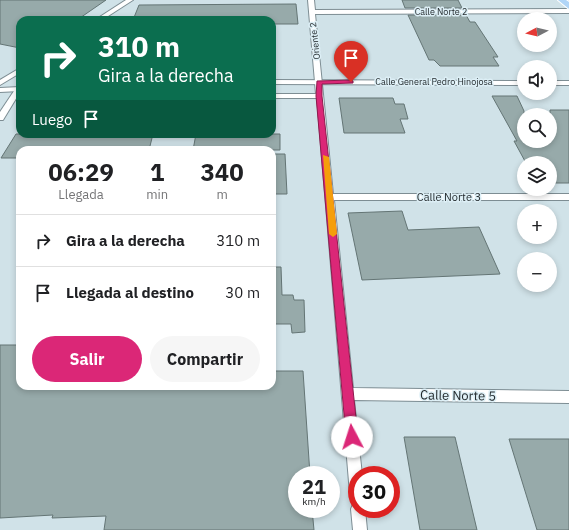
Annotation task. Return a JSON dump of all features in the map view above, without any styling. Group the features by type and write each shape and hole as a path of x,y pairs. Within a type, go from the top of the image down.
{"main road":[{"path":"562,0 569,7"}],"street":[{"path":"104,16 130,0"},
{"name":"Oriente 2","path":"311,0 354,466"},
{"name":"Calle Norte 2","path":"312,12 569,11"},
{"path":"0,83 16,73"},
{"name":"Calle General Pedro Hinojosa","path":"276,82 517,83"},
{"path":"557,83 569,83"},
{"path":"0,90 16,89"},
{"path":"0,118 16,94"},
{"path":"276,96 319,96"},
{"name":"Calle Norte 3","path":"329,197 569,197"},
{"name":"Calle Norte 5","path":"348,394 569,396"},
{"path":"359,518 360,530"}],"building":[{"path":"0,0 106,0 83,16 16,16 16,47 0,44"},
{"path":"402,0 458,0 462,8 405,8"},
{"path":"296,4 298,24 276,24 276,16 135,16 139,5"},
{"path":"408,15 466,15 470,22 475,22 498,57 493,57 499,66 440,66 434,60 429,60"},
{"path":"492,96 517,96 517,100 519,100 523,108 517,108 517,141"},
{"path":"339,98 393,98 395,104 404,104 408,119 400,119 405,133 344,133"},
{"path":"557,110 569,110 569,183 557,183 557,156 522,156 518,148 557,148"},
{"path":"16,134 16,138 152,138 150,146 16,146 16,158 1,158"},
{"path":"276,134 280,134 280,150 276,150 276,146 194,146 195,138 276,138"},
{"path":"276,154 285,154 287,194 276,194"},
{"path":"402,211 408,230 479,227 500,274 362,280 348,213"},
{"path":"276,267 281,267 282,295 293,295 294,300 304,300 305,332 292,333 291,324 276,324"},
{"path":"0,345 16,345 16,390 276,390 276,371 303,371 309,466 288,466 288,518 313,518 314,530 104,530 106,516 52,518 53,515 0,518"},
{"path":"404,437 455,437 477,530 420,530"},
{"path":"509,439 569,439 569,530 537,530"}],"slow traffic":[{"path":"325,157 333,234"}],"route":[{"path":"351,82 319,82 319,96 352,437"}]}
